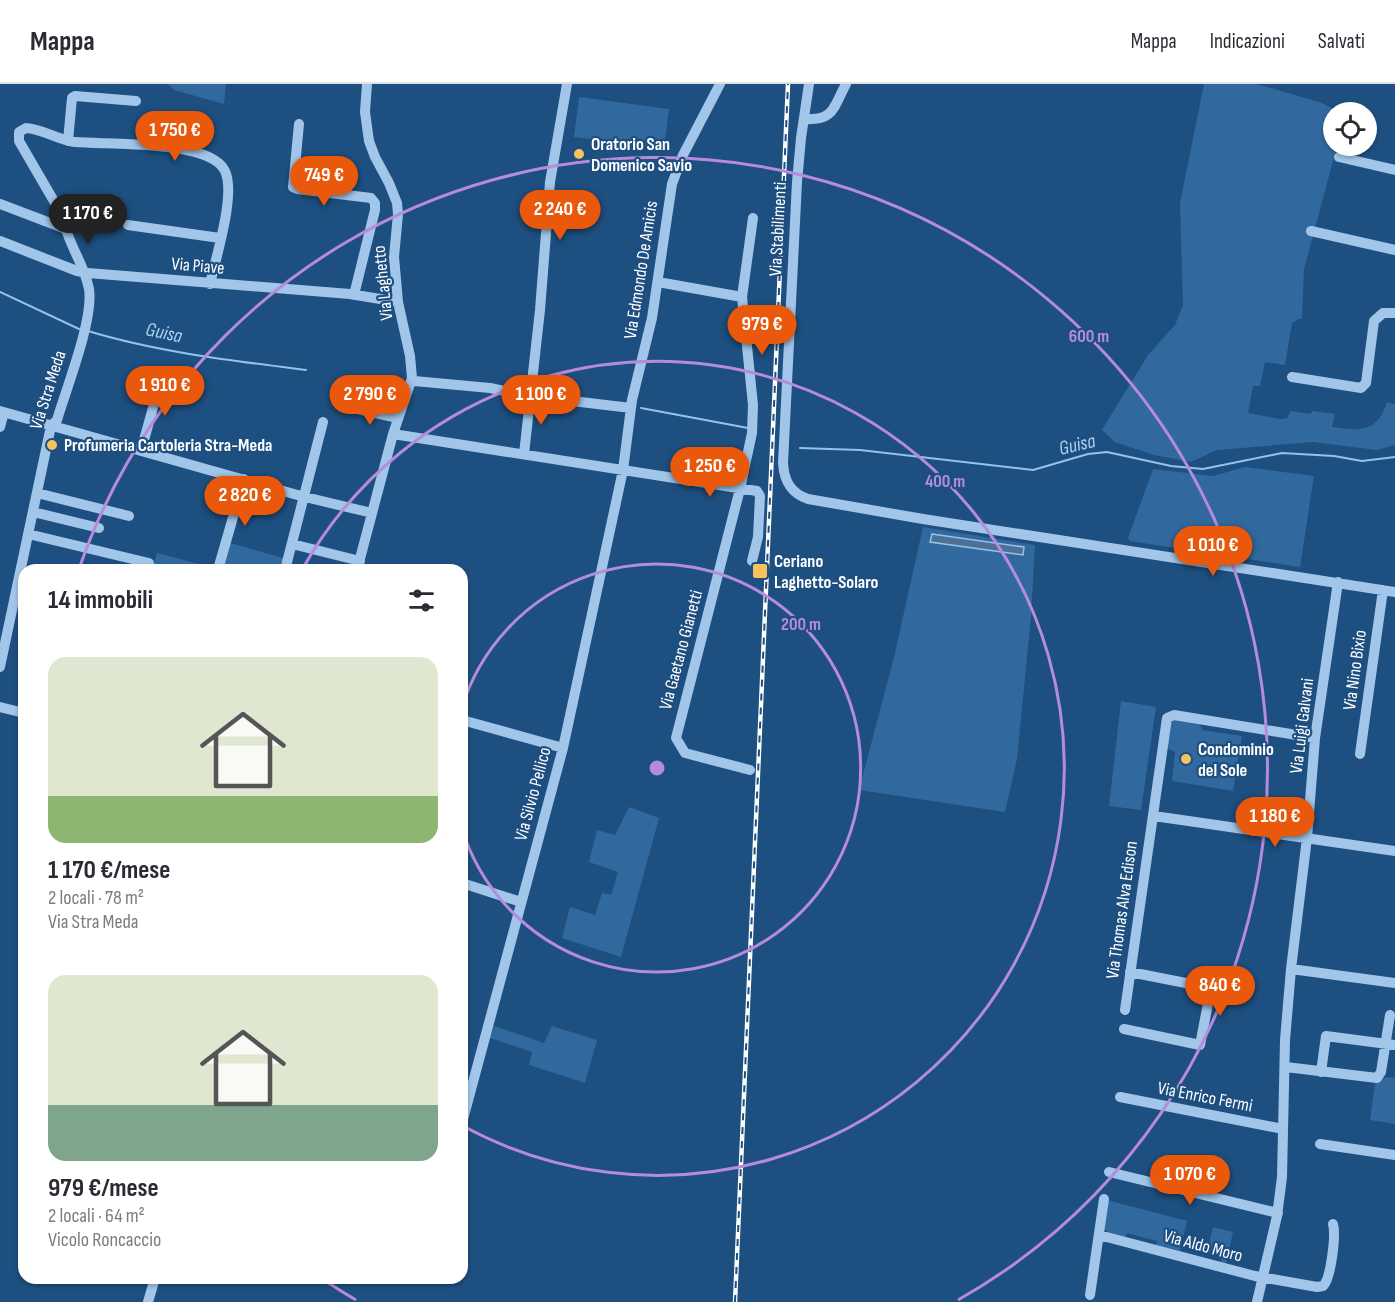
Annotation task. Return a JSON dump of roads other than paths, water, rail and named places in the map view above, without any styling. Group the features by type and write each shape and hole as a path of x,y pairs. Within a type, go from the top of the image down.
{"street":[{"name":"Via Laghetto","path":"367,84 365,112 369,141 397,203 398,214 393,250 398,302 410,356 412,378"},
{"path":"524,454 540,310 550,182 567,84"},
{"name":"Via Edmondo De Amicis","path":"623,470 631,408 649,335 675,173 720,84"},
{"name":"Via Stabilimenti","path":"809,84 797,182 783,463 785,478 791,489 801,497 817,501 1395,592"},
{"path":"804,118 816,120 831,113 846,84"},
{"path":"136,101 75,96 72,98 68,141 171,146 197,153 220,164 225,172 229,196 210,284"},
{"path":"299,124 294,187 371,198 375,203 354,295"},
{"name":"Via Stra Meda","path":"23,564 51,426 57,420 85,326 89,292 85,272 62,215 18,136 19,132 26,128 34,128 68,141"},
{"path":"1339,157 1395,171"},
{"path":"0,204 66,229"},
{"name":"Via Gaetano Gianetti","path":"750,771 685,753 676,738 740,489 752,433 753,405 742,297 753,218"},
{"path":"128,225 220,238"},
{"path":"1311,231 1395,250"},
{"name":"Via Piave","path":"0,241 85,272 354,295 398,302"},
{"path":"658,282 742,297"},
{"path":"1292,377 1361,388 1366,383 1374,321 1383,313 1395,313"},
{"path":"141,451 162,375"},
{"path":"359,564 393,434 412,378 414,381 490,388 530,396 631,408"},
{"path":"349,407 398,418"},
{"path":"0,427 2,412 306,497 372,513"},
{"path":"287,564 306,497 323,422"},
{"path":"393,434 757,491 760,496 758,537 752,561"},
{"name":"Via Silvio Pellico","path":"468,1099 563,748 623,470"},
{"path":"220,564 244,479"},
{"path":"37,493 129,516"},
{"path":"33,512 99,528"},
{"path":"28,534 150,563"},
{"path":"292,544 352,564"},
{"name":"Via Luigi Galvani","path":"1257,1302 1278,1212 1282,1178 1285,1040 1291,969 1307,838 1316,738 1338,582"},
{"name":"Via Stra Meda","path":"0,667 18,587"},
{"name":"Via Nino Bixio","path":"1359,754 1383,590"},
{"path":"11,614 18,616"},
{"path":"1,708 18,712"},
{"name":"Via Thomas Alva Edison","path":"1125,1010 1165,725 1169,716 1316,738"},
{"path":"468,722 563,748"},
{"path":"549,744 552,750 551,765 555,775"},
{"path":"1154,816 1395,851"},
{"path":"468,885 521,902"},
{"path":"1291,969 1395,983"},
{"path":"1124,1029 1200,1045 1211,988 1130,972"},
{"path":"1286,1067 1377,1078 1381,1075 1390,1045 1390,1015"},
{"path":"1321,1072 1326,1036 1390,1045"},
{"name":"Via Enrico Fermi","path":"1120,1097 1283,1129"},
{"path":"1320,1144 1395,1155"},
{"path":"1109,1172 1278,1212"},
{"path":"1090,1295 1104,1199"},
{"name":"Via Aldo Moro","path":"1099,1235 1264,1278 1317,1287 1327,1283 1335,1235 1333,1224"},
{"path":"148,1302 153,1284"}],"waterway":[{"name":"Guisa","path":"0,292 79,329"},
{"name":"Guisa","path":"88,331 168,350 306,370"},
{"name":"Guisa","path":"641,408 748,428"},
{"name":"Guisa","path":"800,448 860,450 1033,470 1088,454 1107,452 1171,466 1203,469 1282,453 1334,456 1362,461 1395,457"}],"railway":[{"path":"735,1302 788,84"}],"place":[{"name":"Oratorio San Domenico Savio","path":"579,154"},
{"name":"Profumeria Cartoleria Stra-Meda","path":"52,445"},
{"name":"Ceriano Laghetto-Solaro","path":"760,571"},
{"name":"Condominio del Sole","path":"1186,759"}]}
